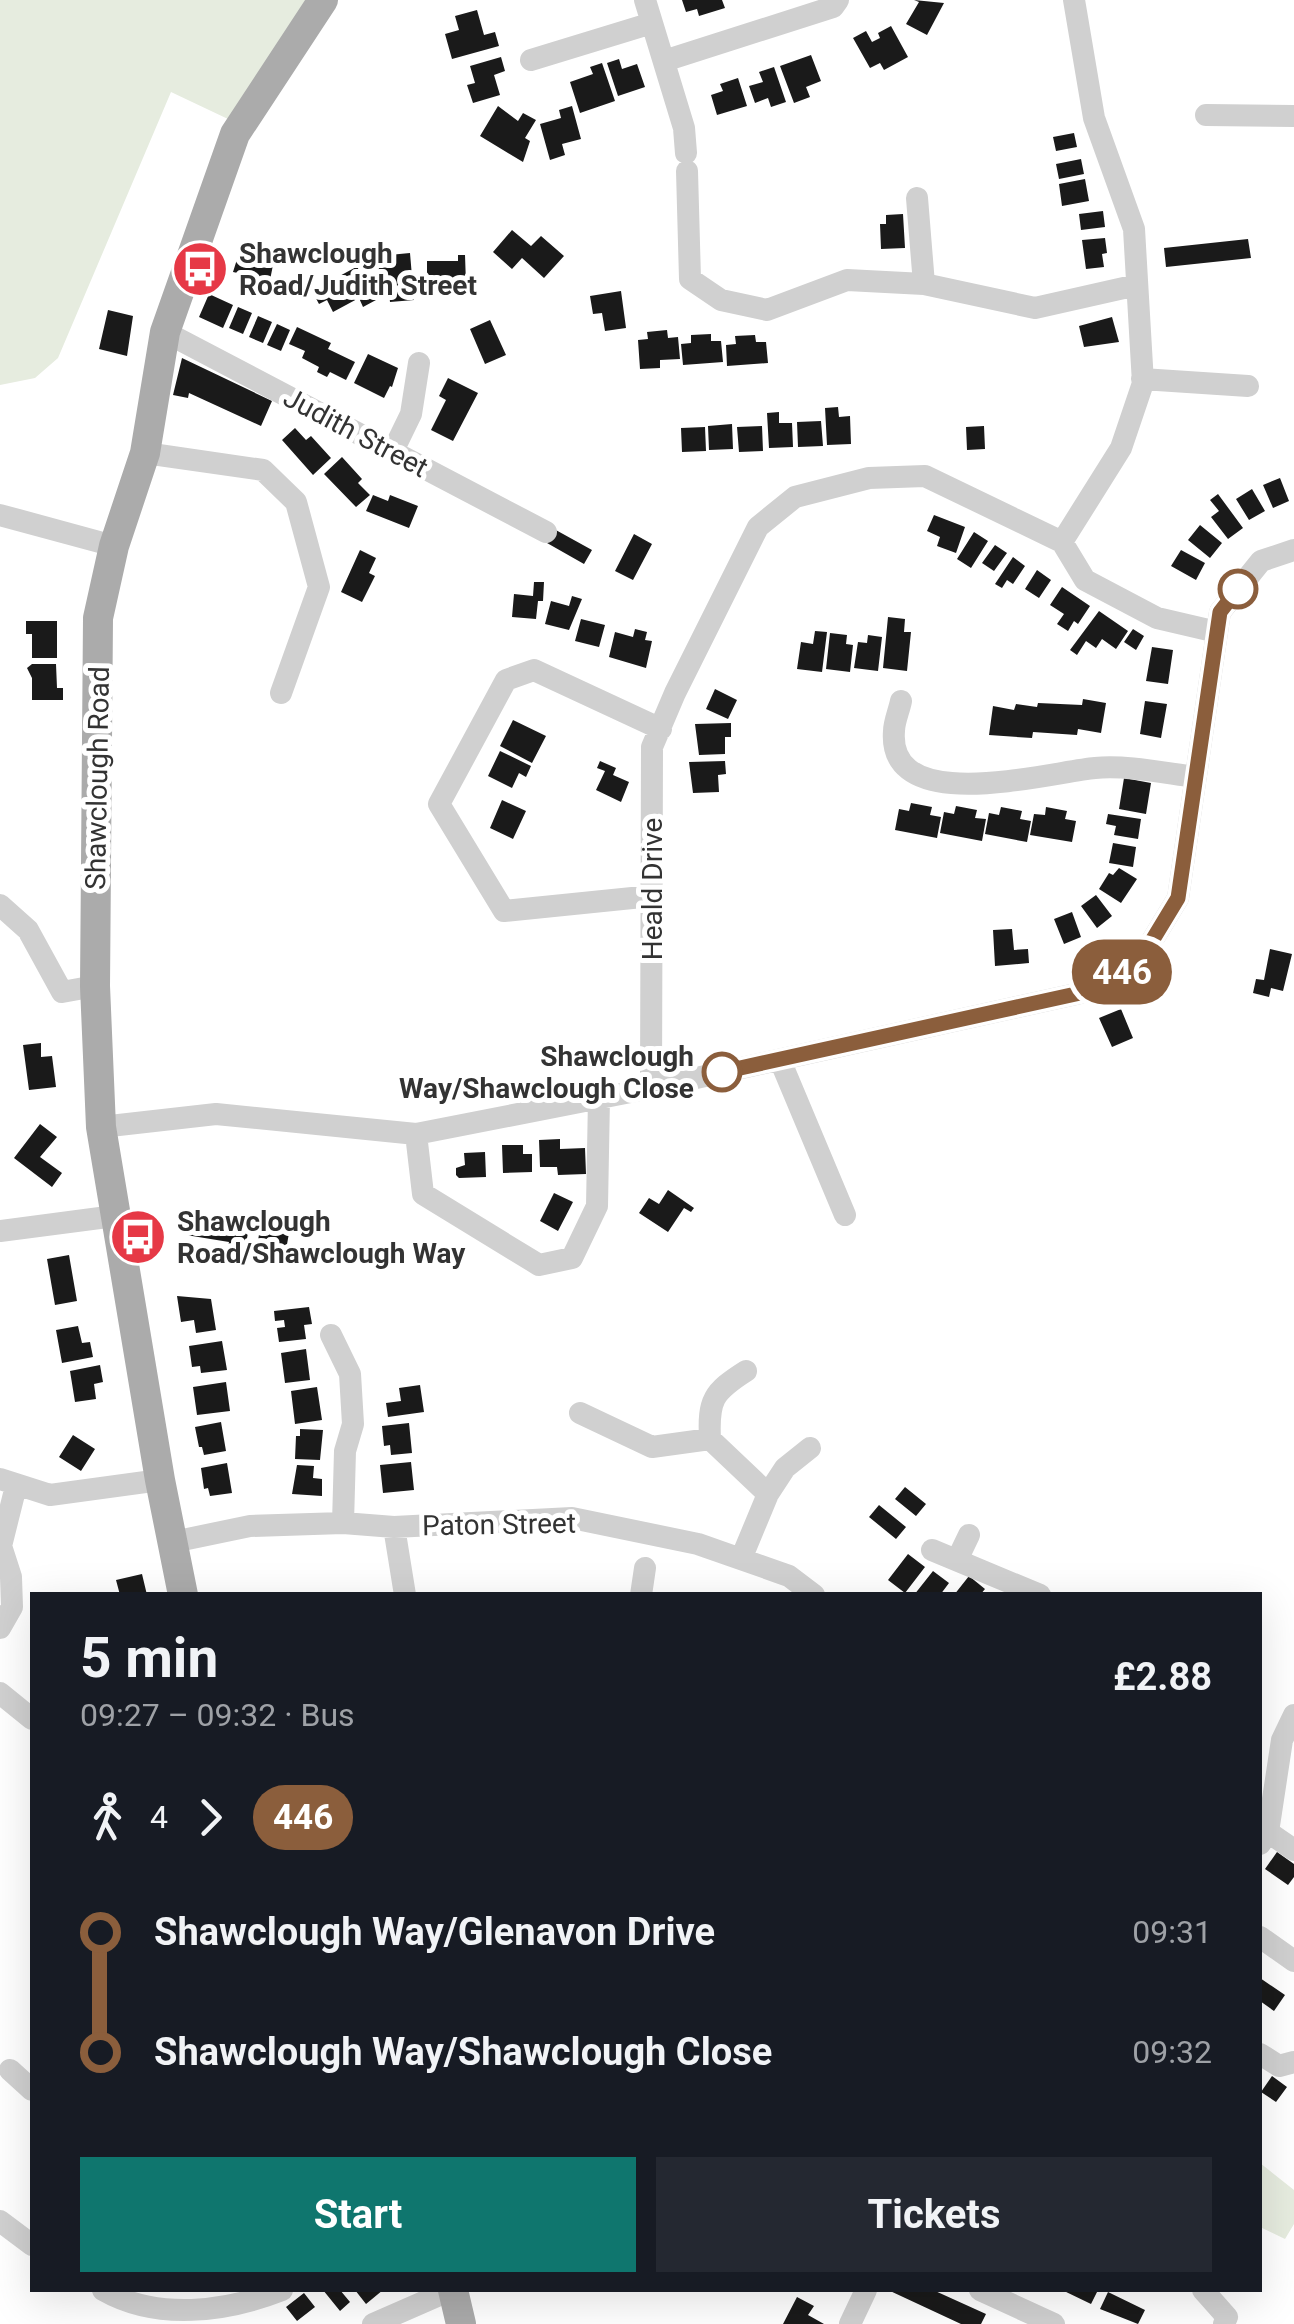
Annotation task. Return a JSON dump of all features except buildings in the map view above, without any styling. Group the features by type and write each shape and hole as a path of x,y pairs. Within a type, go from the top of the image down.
{"main road":[{"name":"Shawclough Road","path":"182,1592 101,1127 95,986 98,618 114,546 145,453 166,332 235,134 322,0"},
{"path":"453,2292 461,2324"}],"street":[{"path":"645,0 684,128 690,279 721,300 768,310 846,280 924,284 1035,308 1137,285"},
{"path":"664,61 833,8 838,0"},
{"path":"1074,0 1094,118 1134,229 1142,379 1121,448 1062,542 1085,580 1157,618 1217,632"},
{"path":"531,60 652,23"},
{"path":"1206,115 1294,116"},
{"path":"917,198 924,284"},
{"name":"Judith Street","path":"166,332 546,532"},
{"path":"393,451 411,414 420,363"},
{"path":"1142,379 1248,386"},
{"path":"145,453 263,470 296,502 319,587 281,693"},
{"name":"Heald Drive","path":"651,1088 652,748 674,693 758,526 795,496 869,478 924,476 1062,542"},
{"path":"0,515 114,546"},
{"path":"101,1127 216,1114 416,1134 651,1088 1094,990 1141,959 1178,898 1220,612 1261,561 1294,550"},
{"path":"652,896 504,911 439,804 506,680 534,670 661,729"},
{"path":"901,701 893,732 896,750 905,766 921,778 940,784 982,783 1100,767 1196,777"},
{"path":"0,905 28,930 62,992 95,986"},
{"path":"780,1060 845,1215"},
{"path":"416,1134 423,1194 539,1265 572,1258 598,1206 599,1098"},
{"path":"0,1232 114,1216"},
{"path":"331,1335 350,1374 354,1424 346,1451 344,1522"},
{"path":"746,1372 720,1388 708,1408 710,1438 768,1494"},
{"path":"580,1413 652,1447 710,1438"},
{"path":"740,1559 768,1494 786,1468 810,1448"},
{"path":"0,1628 12,1607 11,1578 0,1546 8,1483 50,1495 160,1480"},
{"name":"Paton Street","path":"172,1542 250,1526 344,1522 394,1527 572,1518 698,1544 789,1576 810,1592"},
{"path":"394,1527 404,1592"},
{"path":"957,1560 969,1535"},
{"path":"932,1550 1033,1592"},
{"path":"642,1592 645,1568"},
{"path":"0,1693 30,1717"},
{"path":"1294,1715 1282,1740 1264,1838 1294,1850"},
{"path":"1262,1937 1294,1961"},
{"path":"1262,2055 1278,2066 1294,2062"},
{"path":"10,2070 30,2088"},
{"path":"0,2222 30,2244"},
{"path":"106,2292 173,2318 277,2292"},
{"path":"374,2324 447,2292"},
{"path":"850,2324 865,2292"},
{"path":"984,2292 1054,2324"},
{"path":"1204,2292 1226,2321"}],"shaded area":[{"path":"0,0 307,0 228,119 171,92 58,358 35,378 0,385"},
{"path":"1262,2165 1294,2190 1294,2224 1285,2239 1262,2228"}],"bus line":[{"name":"446","path":"722,1072 1094,990 1141,959 1178,898 1220,612 1238,589"}],"place":[{"name":"Shawclough Road/Judith Street","path":"200,269"},
{"name":"Shawclough Way/Shawclough Close","path":"722,1072"},
{"name":"Shawclough Road/Shawclough Way","path":"138,1237"}]}
